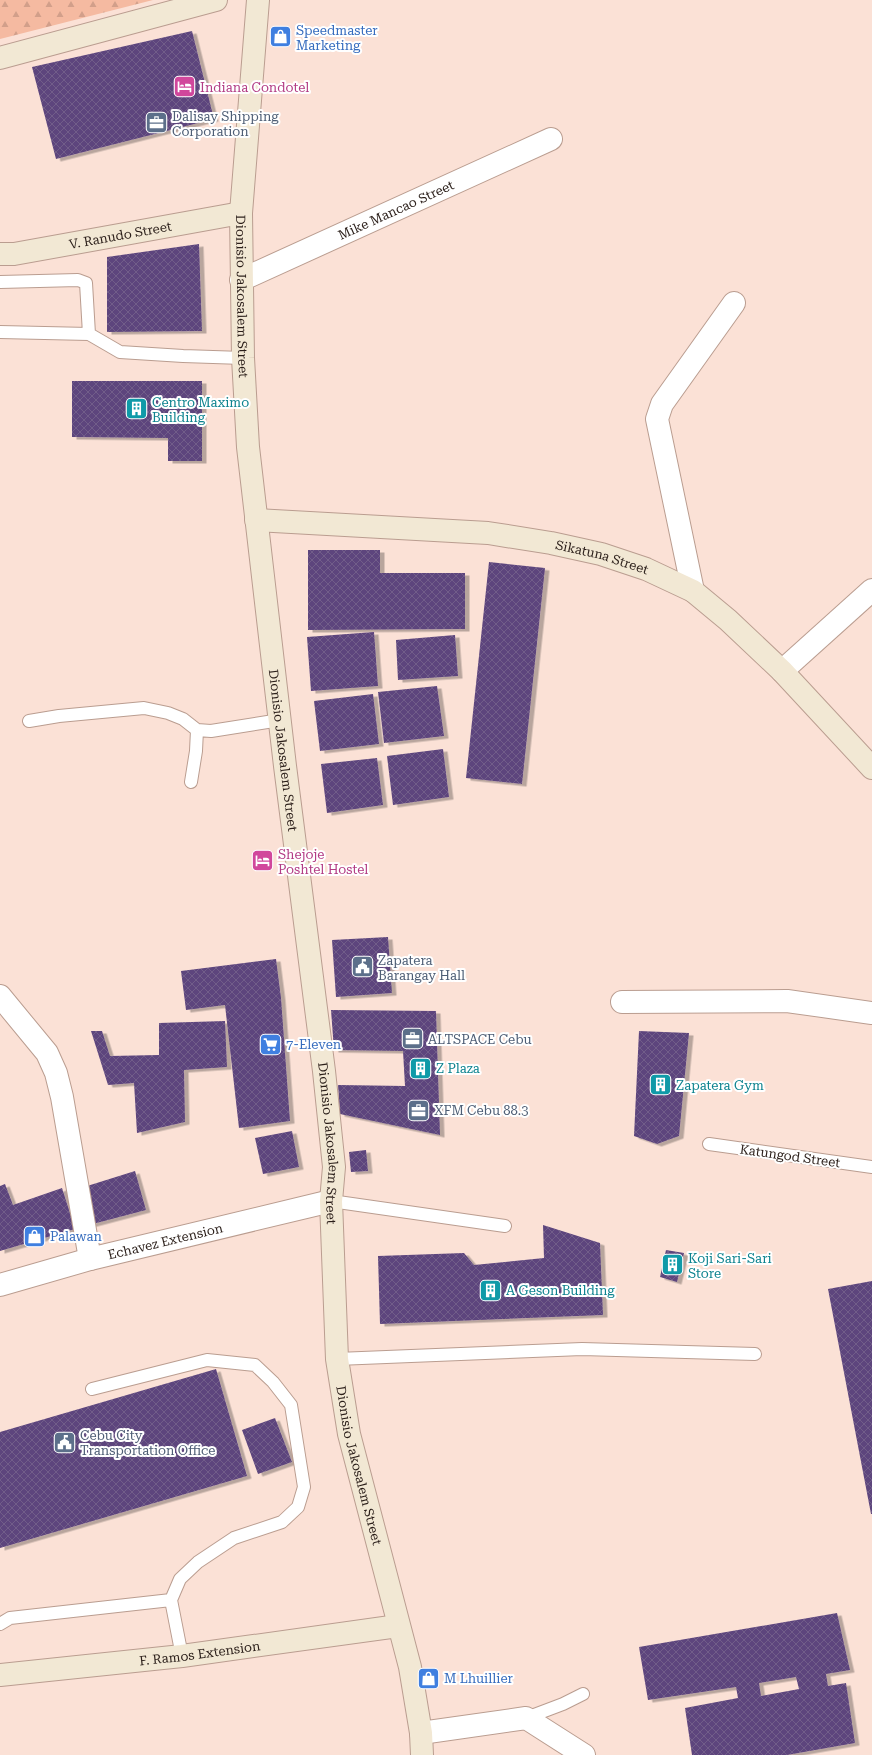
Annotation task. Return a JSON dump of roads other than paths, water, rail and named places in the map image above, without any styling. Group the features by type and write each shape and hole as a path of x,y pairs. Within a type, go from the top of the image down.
{"street":[{"path":"0,58 216,0"},
{"name":"Dionisio Jakosalem Street","path":"258,0 241,213 243,358 248,447 280,720 325,1078 334,1167 331,1201 337,1359 349,1434 398,1626 410,1667 421,1733 422,1755"},
{"name":"Mike Mancao Street","path":"241,280 551,139"},
{"name":"V. Ranudo Street","path":"0,254 14,254 241,213"},
{"path":"693,591 657,419 662,404 734,302"},
{"name":"Sikatuna Street","path":"256,520 488,533 535,540 601,554 646,569 693,591 728,620 782,671 872,768"},
{"path":"782,671 872,590"},
{"path":"0,996 47,1053 56,1073 62,1097 90,1259"},
{"path":"622,1002 787,1001 872,1013"},
{"name":"Echavez Extension","path":"0,1285 90,1259 331,1201"},
{"name":"F. Ramos Extension","path":"0,1675 182,1656 398,1626"},
{"path":"421,1733 526,1718 584,1755"}],"lane":[{"path":"0,282 78,280 86,283 89,334"},
{"path":"0,332 89,334 120,352 243,358"},
{"path":"28,721 59,716 144,708 168,713 183,719 197,730 211,731 280,720"},
{"path":"191,782 196,751 197,730"},
{"name":"Katungod Street","path":"709,1144 872,1167"},
{"path":"331,1201 505,1226"},
{"path":"337,1359 582,1348 755,1354"},
{"path":"92,1389 207,1360 255,1365 273,1382 291,1406 304,1487 298,1507 282,1522 234,1538 198,1562 180,1579 171,1600 182,1656"},
{"path":"0,1624 10,1618 171,1600"},
{"path":"526,1718 563,1704 583,1694"}],"place":[{"name":"Speedmaster Marketing","path":"281,37"},
{"name":"Indiana Condotel","path":"184,87"},
{"name":"Dalisay Shipping Corporation","path":"157,123"},
{"name":"Centro Maximo Building","path":"137,409"},
{"name":"Shejoje Poshtel Hostel","path":"262,861"},
{"name":"Zapatera Barangay Hall","path":"362,967"},
{"name":"ALTSPACE Cebu","path":"412,1039"},
{"name":"7-Eleven","path":"270,1044"},
{"name":"Z Plaza","path":"421,1068"},
{"name":"Zapatera Gym","path":"660,1085"},
{"name":"XFM Cebu 88.3","path":"419,1110"},
{"name":"Palawan","path":"35,1236"},
{"name":"Koji Sari-Sari Store","path":"672,1265"},
{"name":"A Geson Building","path":"490,1290"},
{"name":"Cebu City Transportation Office","path":"65,1442"},
{"name":"M Lhuillier","path":"428,1678"}]}
